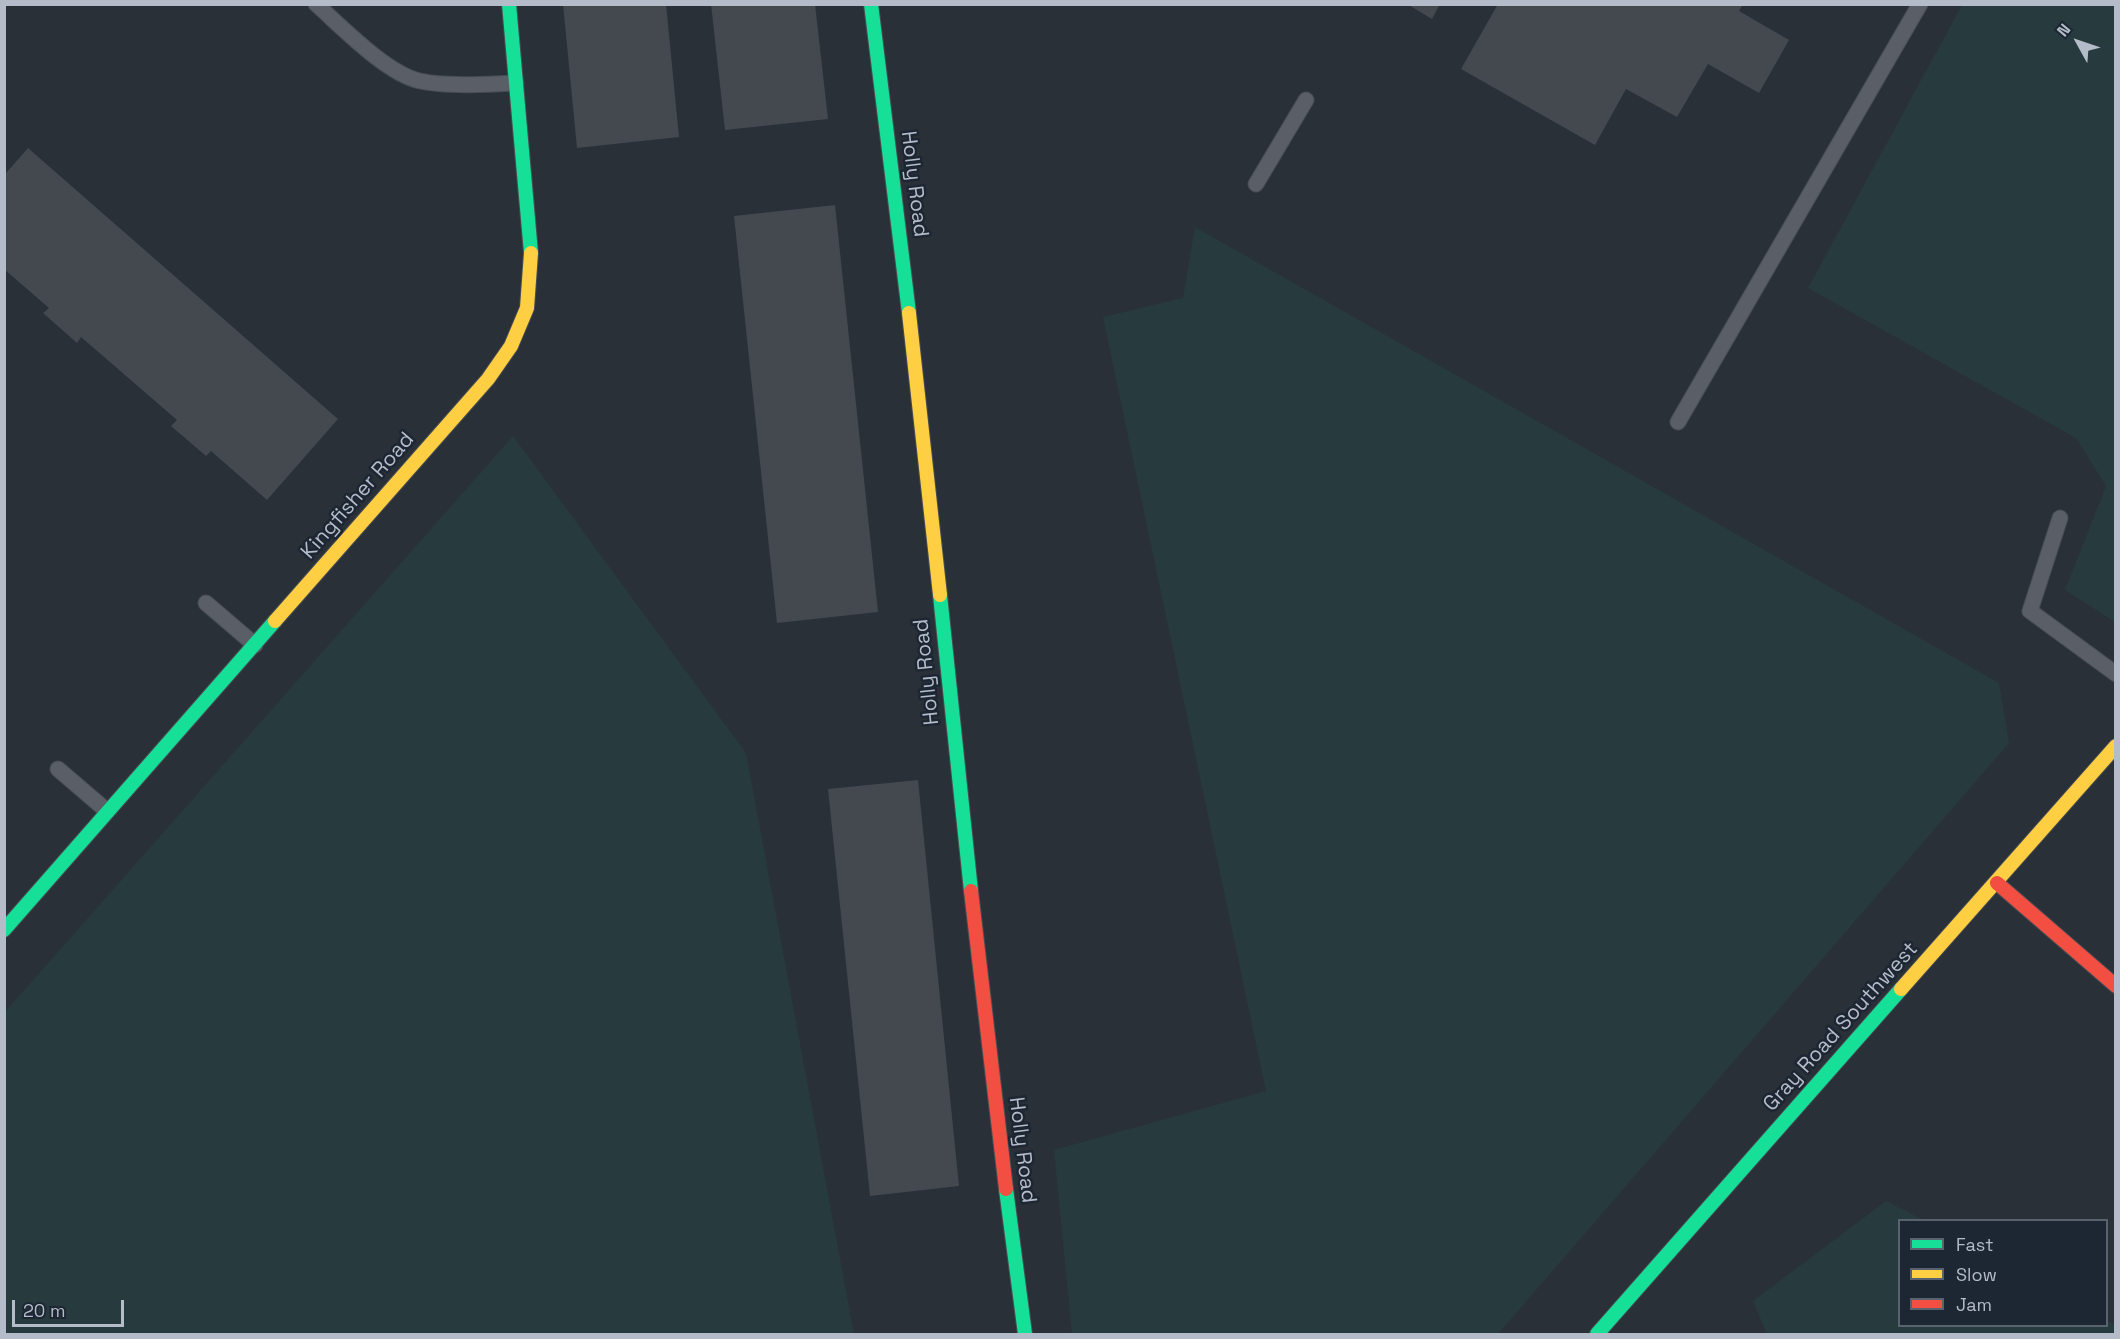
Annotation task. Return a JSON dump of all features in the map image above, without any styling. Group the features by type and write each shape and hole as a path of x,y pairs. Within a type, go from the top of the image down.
{"street":[{"name":"Kingfisher Road","path":"4,930 488,378 511,346 526,308 531,253 509,4"},
{"name":"Holly Road","path":"871,4 920,400 983,1006 1024,1335"},
{"name":"Gray Road Southwest","path":"1597,1335 1997,883 2115,746"},
{"path":"1997,883 2115,986"}],"lane":[{"path":"316,4 381,61 418,81 466,84 516,83"},
{"path":"1678,422 1920,4"},
{"path":"1256,184 1306,100"},
{"path":"2060,518 2030,611 2115,674"},
{"path":"206,603 255,645"},
{"path":"58,769 107,811"}],"green space":[{"path":"2111,4 2116,8 2115,622 2065,590 2106,486 2076,438 1808,288 1962,5"},
{"path":"1195,227 1999,683 2009,743 1498,1334 1072,1334 1054,1150 1266,1091 1103,317 1183,298"},
{"path":"513,436 746,753 854,1334 5,1334 5,1012"},
{"path":"1886,1201 1921,1219 1898,1219 1898,1327 2108,1327 2108,1321 2115,1325 2115,1334 1767,1334 1753,1301"}],"building":[{"path":"563,4 666,4 679,137 577,148"},
{"path":"711,4 815,4 828,119 725,130"},
{"path":"1407,4 1440,4 1432,19"},
{"path":"1498,4 1743,4 1739,11 1789,40 1759,93 1708,64 1677,117 1626,89 1595,145 1461,69"},
{"path":"28,148 338,419 267,500 211,451 206,456 171,426 177,420 81,337 77,343 43,313 49,308 4,269 4,172 6,173"},
{"path":"835,205 878,612 777,623 734,216"},
{"path":"918,780 959,1186 870,1196 828,789"}],"traffic: fast":[{"path":"509,4 531,253"},
{"path":"871,4 909,313"},
{"path":"940,595 971,891"},
{"path":"4,930 275,621"},
{"path":"1597,1334 1901,989"},
{"path":"1006,1189 1025,1334"}],"traffic: slow":[{"path":"275,621 488,379 511,346 527,308 531,253"},
{"path":"909,313 940,595"},
{"path":"1901,989 2116,746"}],"traffic: jam":[{"path":"1997,883 2116,986"},
{"path":"971,891 1006,1189"}]}
